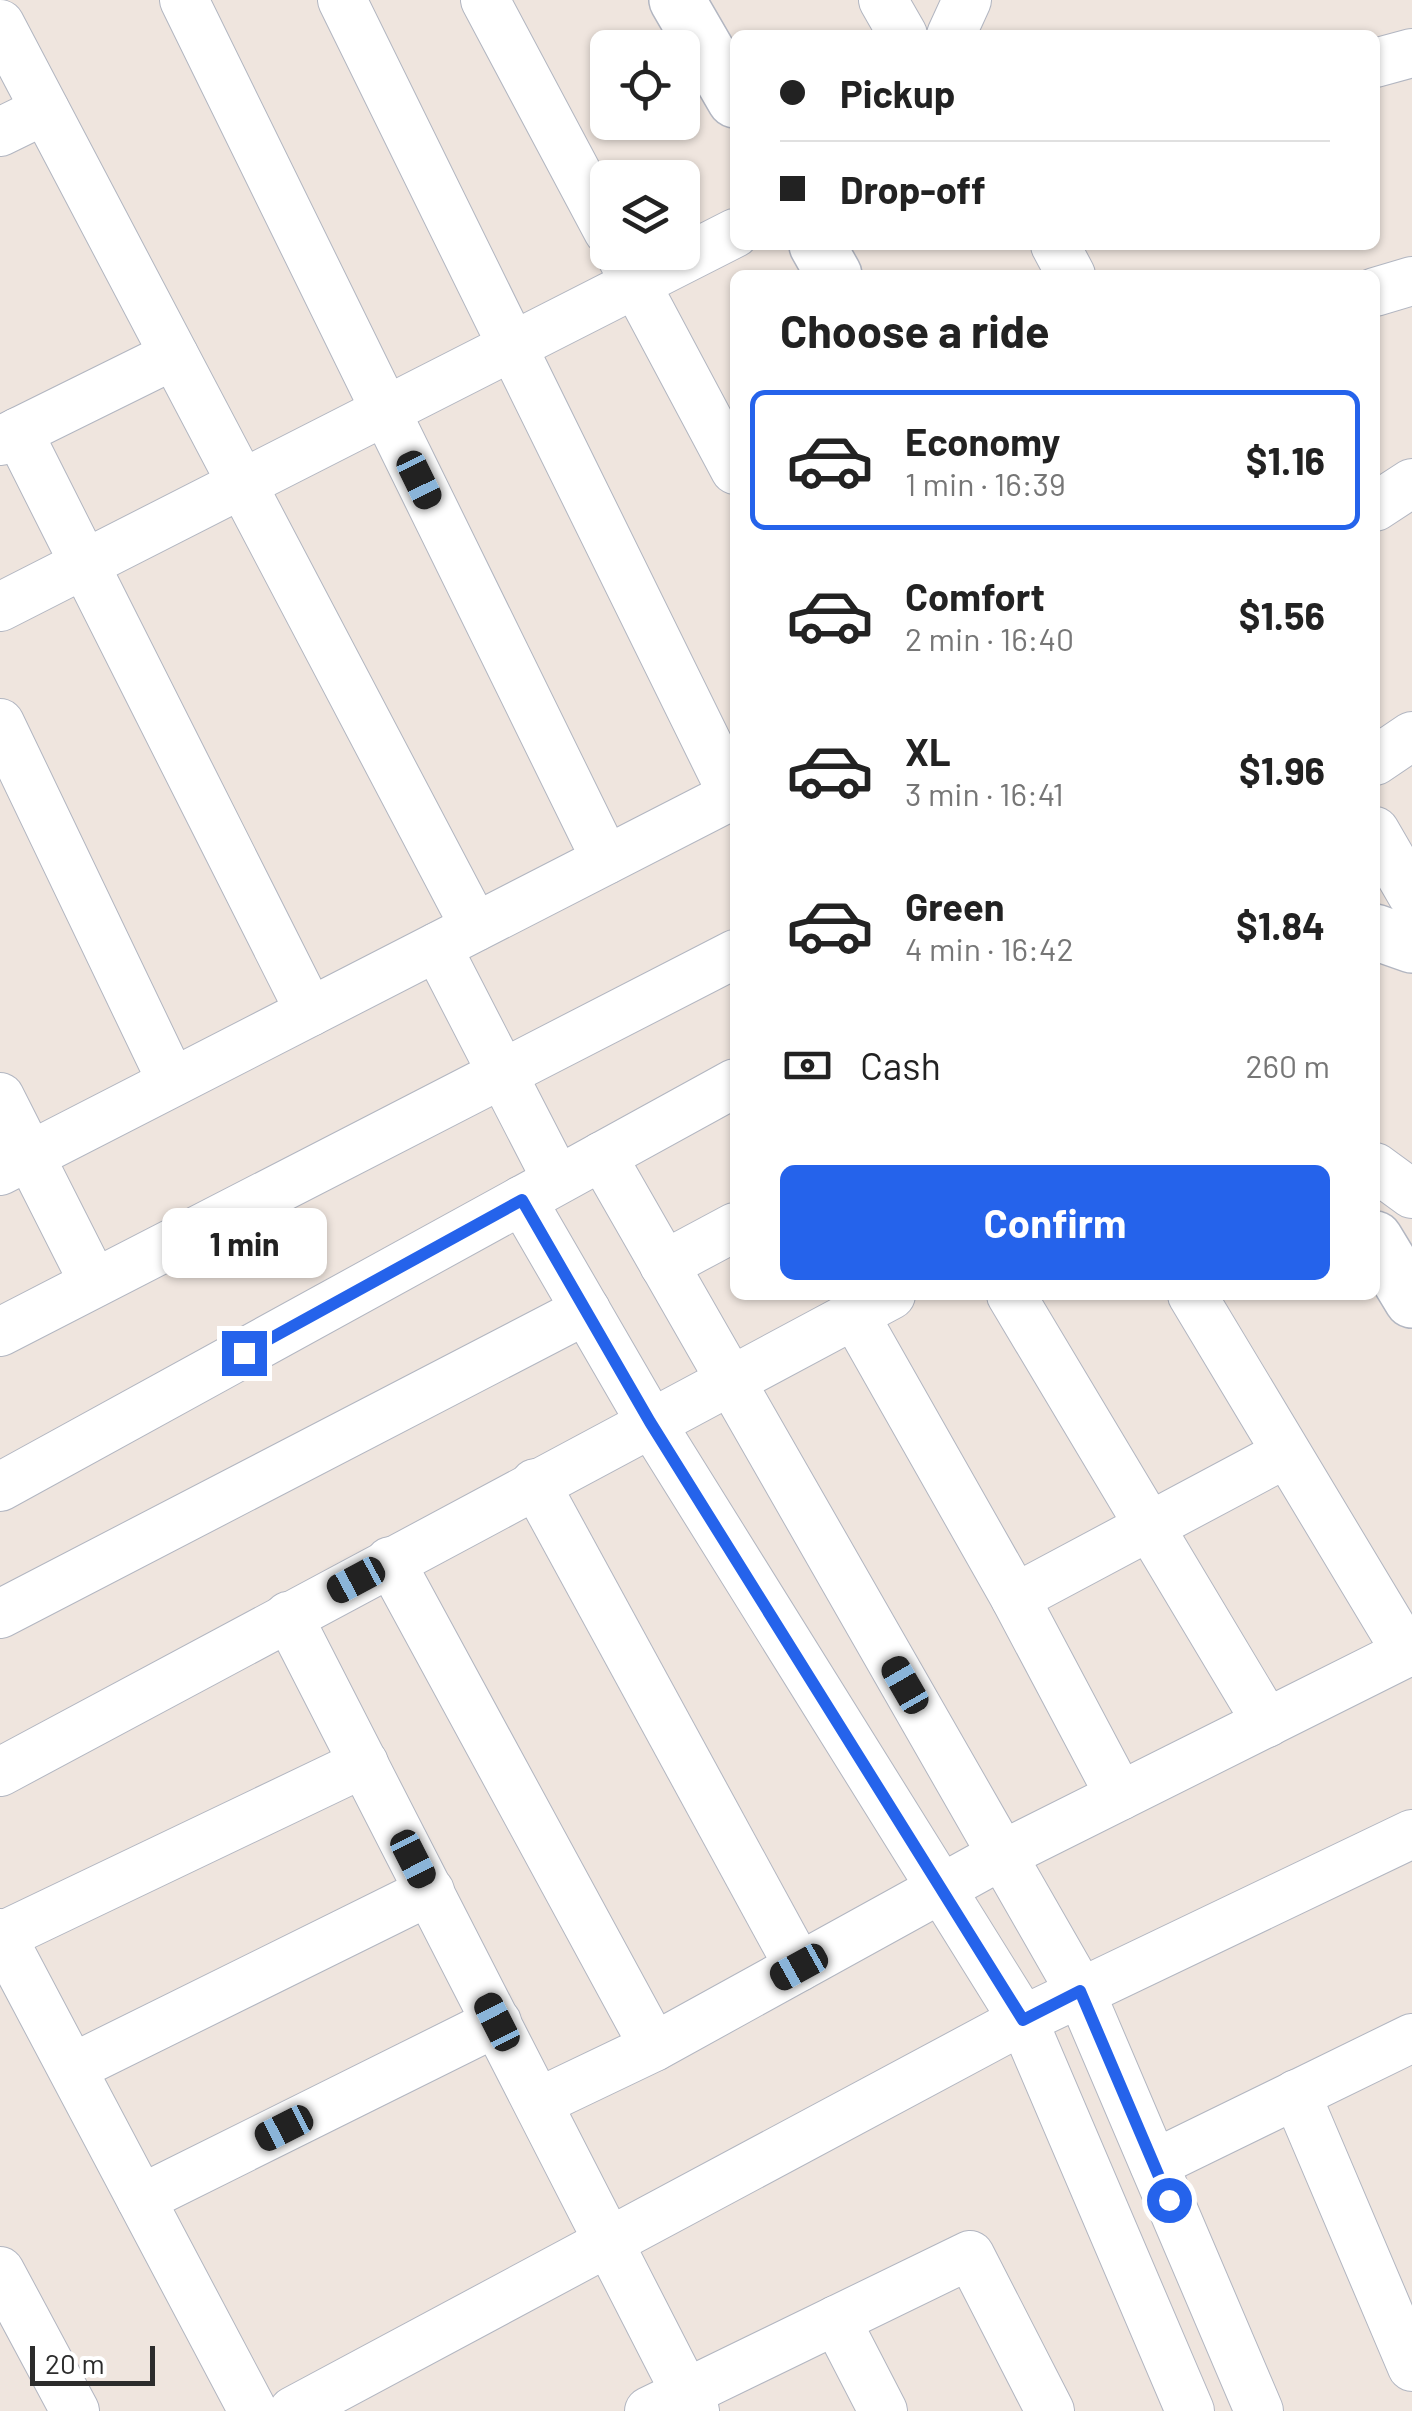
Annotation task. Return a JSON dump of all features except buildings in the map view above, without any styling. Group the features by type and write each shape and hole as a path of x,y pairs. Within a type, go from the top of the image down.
{"street":[{"path":"184,0 606,860"},
{"path":"342,0 730,789"},
{"path":"485,0 590,196"},
{"path":"677,0 730,91"},
{"path":"883,0 900,30"},
{"path":"953,30 967,0"},
{"path":"0,24 242,484 456,937 540,1190 586,1310 650,1422 1023,2020 1190,2411"},
{"path":"1380,62 1412,53"},
{"path":"0,132 46,110"},
{"path":"700,244 730,235"},
{"path":"0,607 512,346 624,270"},
{"path":"628,270 730,461"},
{"path":"1380,291 1412,281"},
{"path":"174,355 9,436 85,564 310,1012"},
{"path":"1380,504 1412,483"},
{"path":"0,723 172,1082"},
{"path":"1380,758 1412,736"},
{"path":"15,1163 730,797"},
{"path":"1380,840 1412,894"},
{"path":"1380,934 1412,945"},
{"path":"0,1332 730,957"},
{"path":"0,1487 730,1086"},
{"path":"0,1097 15,1163 94,1284"},
{"path":"602,1156 1080,1991 1258,2411"},
{"path":"1380,1171 1412,1194"},
{"path":"664,1265 730,1230"},
{"path":"1380,1247 1412,1300"},
{"path":"1014,1300 1267,1723"},
{"path":"538,2102 654,2047 1002,1855 1410,1652 1285,1454 1195,1300"},
{"path":"0,1772 872,1305 1015,1598 1120,1796"},
{"path":"0,1614 586,1310"},
{"path":"1015,1598 1285,1454"},
{"path":"536,1483 799,1967"},
{"path":"390,1562 654,2047"},
{"path":"288,1616 609,2238 677,2405 836,2320 970,2256 1050,2411"},
{"path":"253,2411 1,1934 364,1763"},
{"path":"292,2411 609,2238 1023,2020 1412,1834"},
{"path":"72,2068 430,1891"},
{"path":"141,2199 497,2022"},
{"path":"1154,2164 1412,2038"},
{"path":"1296,2094 1412,2368"},
{"path":"0,2271 75,2411"},
{"path":"836,2320 882,2411"}],"route":[{"path":"244,1353 522,1200 650,1422 1023,2020 1080,1991 1169,2200"}]}
